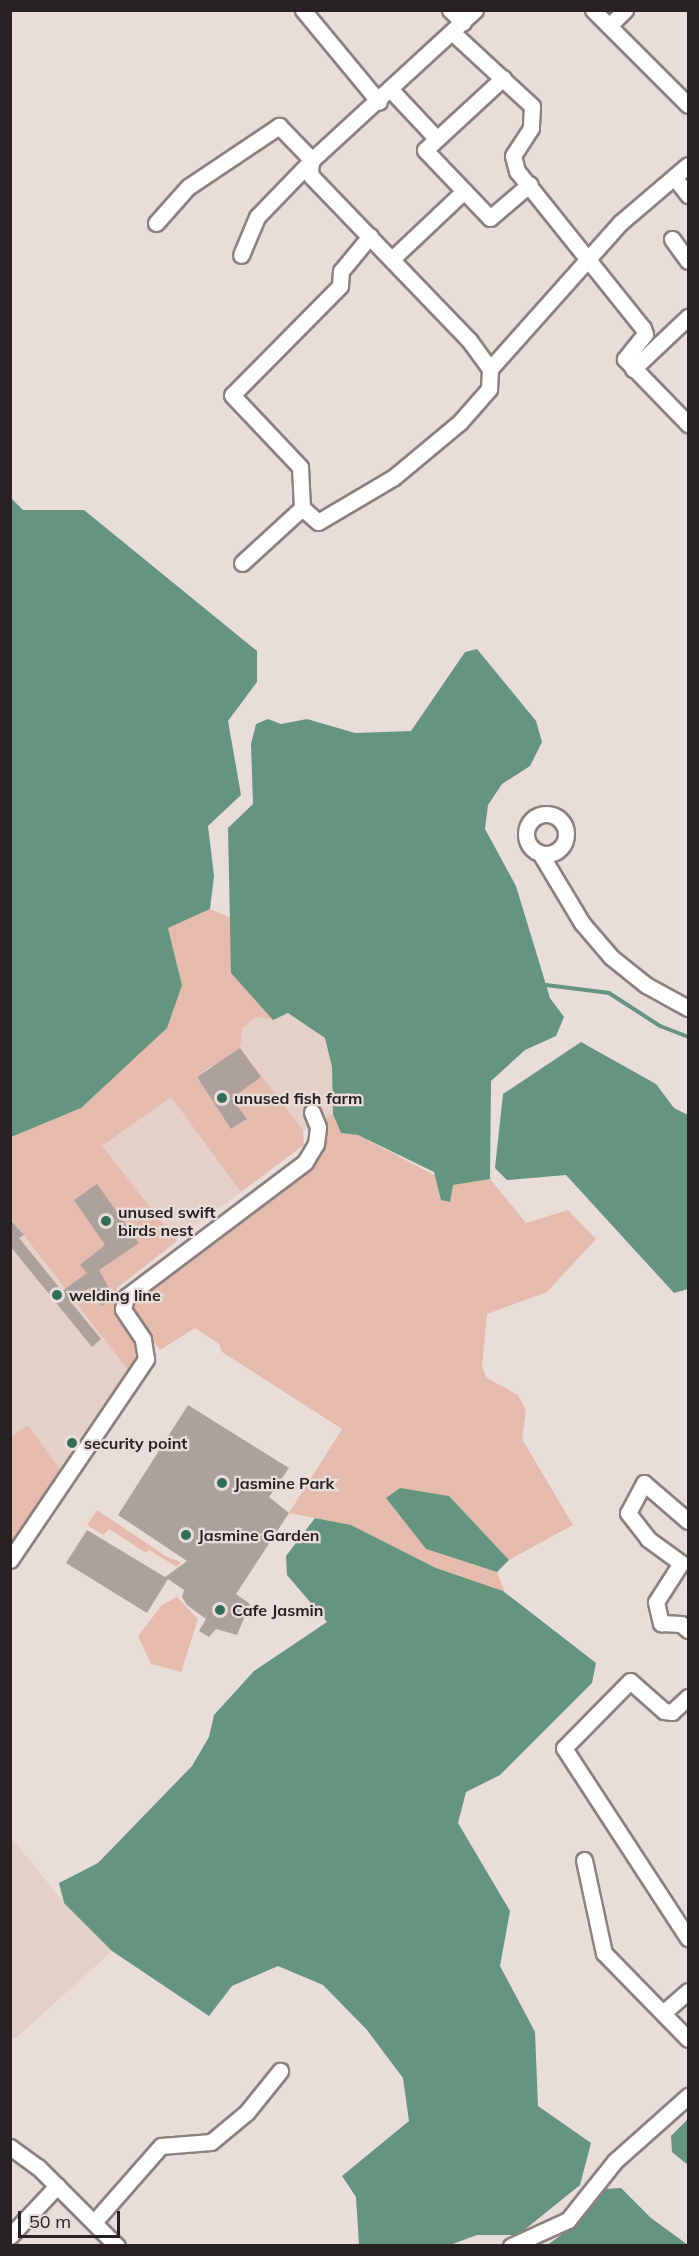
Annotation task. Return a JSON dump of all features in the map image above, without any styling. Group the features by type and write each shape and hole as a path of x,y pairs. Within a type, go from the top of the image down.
{"street":[{"path":"303,10 380,102"},
{"path":"450,10 458,27 503,78 528,101 534,113 531,128 513,156 517,171 530,184 590,260 645,334 625,359 688,424"},
{"path":"241,255 257,217 312,160 380,102 475,10"},
{"path":"593,10 688,105"},
{"path":"609,26 626,10"},
{"path":"503,78 425,150 489,218 530,184"},
{"path":"391,90 437,139"},
{"path":"156,223 188,187 279,126 312,160 311,176 370,236 469,340 490,369 489,388 425,456 324,521 318,522 302,508 300,467 232,393 340,286 340,271 370,236"},
{"path":"490,369 620,224 688,165"},
{"path":"675,177 688,195"},
{"path":"392,259 464,191"},
{"path":"672,239 688,261"},
{"path":"633,369 688,317"},
{"path":"242,563 302,508"},
{"path":"540,853 582,923 611,957 646,985 688,1008"},
{"path":"10,1560 146,1359 143,1339 123,1309 126,1297 305,1162 316,1144 312,1112"},
{"path":"688,1521 645,1483 627,1513 648,1539 681,1563 656,1602 661,1623 681,1624 688,1630"},
{"path":"688,1697 672,1712 664,1712 630,1681 564,1748 688,1938"},
{"path":"584,1860 604,1953 688,2039"},
{"path":"664,2012 688,1991"},
{"path":"95,2221 161,2146 211,2142 247,2112 280,2071"},
{"path":"511,2246 568,2220 615,2161 688,2096"},
{"path":"10,2147 95,2221 117,2246"},
{"path":"10,2236 57,2186"}],"shaded area":[{"path":"11,498 23,510 84,510 257,651 257,682 228,721 241,795 208,826 214,876 210,909 168,928 182,985 167,1028 81,1108 11,1137"},
{"path":"477,649 536,721 542,742 530,766 502,784 488,805 485,829 516,886 550,998 564,1017 556,1036 525,1050 491,1081 490,1179 453,1185 450,1202 441,1200 434,1172 358,1135 341,1133 333,1114 332,1067 325,1038 288,1013 273,1020 231,973 228,828 253,804 251,744 256,724 268,719 281,724 307,719 355,733 411,731 465,652"},
{"path":"210,909 231,918 231,973 273,1020 256,1017 243,1028 240,1048 303,1130 304,1145 241,1192 171,1097 102,1146 177,1241 117,1288 114,1310 142,1357 131,1374 11,1219 10,1137 81,1108 182,985 168,928","holes":["211,1066 247,1119 232,1129 197,1077"]},
{"path":"288,1013 325,1038 332,1067 333,1114 314,1129 303,1130 240,1048 243,1028 256,1017 273,1020"},
{"path":"581,1042 656,1084 674,1108 688,1115 688,1289 674,1293 566,1175 507,1180 495,1168 503,1094"},
{"path":"171,1096 241,1192 172,1242 102,1146"},
{"path":"333,1114 342,1133 358,1135 453,1185 490,1179 526,1223 568,1210 596,1239 547,1292 487,1314 482,1367 487,1378 518,1395 526,1410 522,1439 573,1525 509,1560 449,1496 386,1498 426,1549 497,1572 505,1592 436,1568 351,1525 289,1513 342,1429 222,1352 219,1344 195,1328 160,1350 128,1309 130,1301 323,1145 324,1120"},
{"path":"10,1219 131,1374 63,1474 28,1426 11,1437"},
{"path":"28,1425 63,1474 11,1552 11,1437"},
{"path":"400,1488 449,1496 509,1560 497,1572 426,1549 386,1498"},
{"path":"97,1510 167,1557 181,1562 177,1567 149,1550 146,1553 109,1529 103,1535 87,1525"},
{"path":"315,1518 351,1525 436,1568 503,1591 596,1663 592,1683 500,1775 466,1792 458,1823 510,1911 500,1966 535,2032 538,2106 591,2143 580,2185 518,2235 477,2235 450,2245 359,2245 356,2197 342,2176 409,2121 403,2078 367,2030 323,1985 278,1966 232,1986 209,2016 112,1951 64,1903 59,1883 98,1863 192,1766 209,1737 214,1715 254,1671 327,1622 287,1575 286,1556"},
{"path":"177,1597 198,1619 181,1672 151,1664 138,1636 162,1605"},
{"path":"10,1836 64,1903 112,1951 15,2039 10,2037"},
{"path":"688,2119 688,2165 672,2152 671,2136"},
{"path":"621,2188 651,2218 688,2245 546,2246 572,2227 604,2189"}],"building":[{"path":"240,1048 261,1077 232,1098 247,1119 231,1129 197,1077"},
{"path":"97,1184 139,1243 99,1270 114,1298 102,1306 89,1288 70,1301 101,1339 92,1347 10,1246 10,1219 24,1235 19,1238 62,1291 87,1273 80,1265 105,1245 74,1200"},
{"path":"188,1405 289,1468 269,1497 289,1513 236,1594 250,1604 237,1635 216,1629 209,1637 199,1631 206,1619 187,1605 182,1597 184,1590 168,1579 147,1613 66,1563 87,1530 165,1577 187,1561 118,1515"}],"waterway":[{"path":"546,985 609,993 660,1026 688,1037"}],"place":[{"name":"unused fish farm","path":"222,1098"},
{"name":"unused swift birds nest","path":"106,1221"},
{"name":"welding line","path":"57,1295"},
{"name":"security point","path":"72,1443"},
{"name":"Jasmine Park","path":"222,1483"},
{"name":"Jasmine Garden","path":"186,1535"},
{"name":"Cafe Jasmin","path":"220,1610"}]}
